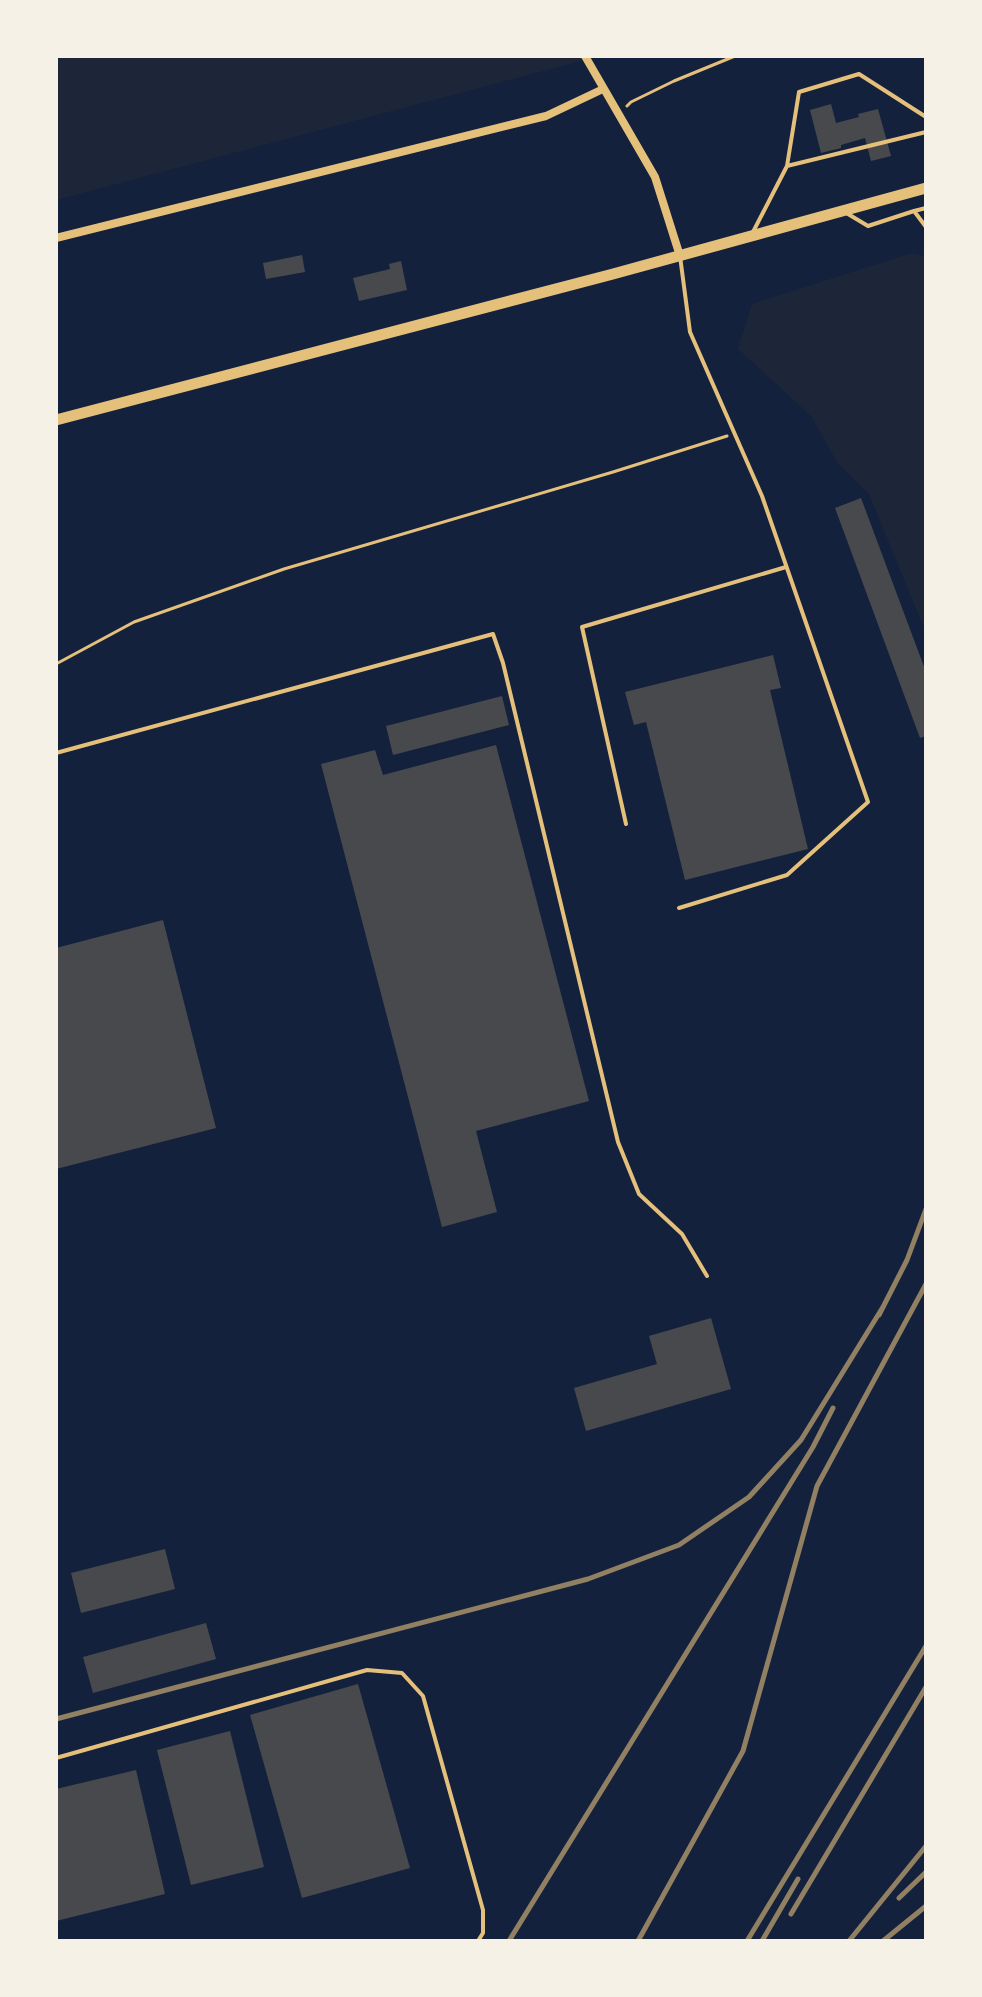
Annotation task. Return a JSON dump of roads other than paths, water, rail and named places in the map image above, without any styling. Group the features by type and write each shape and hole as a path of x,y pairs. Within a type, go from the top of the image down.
{"main road":[{"path":"56,420 926,188"}],"street":[{"path":"585,56 655,177 680,256"},
{"path":"56,238 546,116 603,89"}],"lane":[{"path":"752,236 787,166 799,92 859,74 926,117"},
{"path":"787,166 926,132"},
{"path":"842,210 868,226 926,208"},
{"path":"914,211 926,227"},
{"path":"679,908 787,875 868,802 762,496 690,332 680,256"},
{"path":"626,824 582,627 786,567"},
{"path":"56,753 493,634 507,679 618,1142 639,1194 682,1234 707,1276"},
{"path":"56,1758 367,1670 402,1673 423,1696 483,1910 483,1933 478,1941"}],"railway":[{"path":"879,1315 907,1260 926,1209"},
{"path":"638,1941 743,1751 817,1486 926,1284"},
{"path":"56,1719 588,1579 679,1545 749,1497 801,1440 883,1307"},
{"path":"509,1941 813,1447 833,1408"},
{"path":"747,1941 926,1646"},
{"path":"791,1914 926,1687"},
{"path":"849,1941 926,1846"},
{"path":"899,1898 926,1872"},
{"path":"762,1941 798,1879"},
{"path":"883,1941 926,1906"}]}
